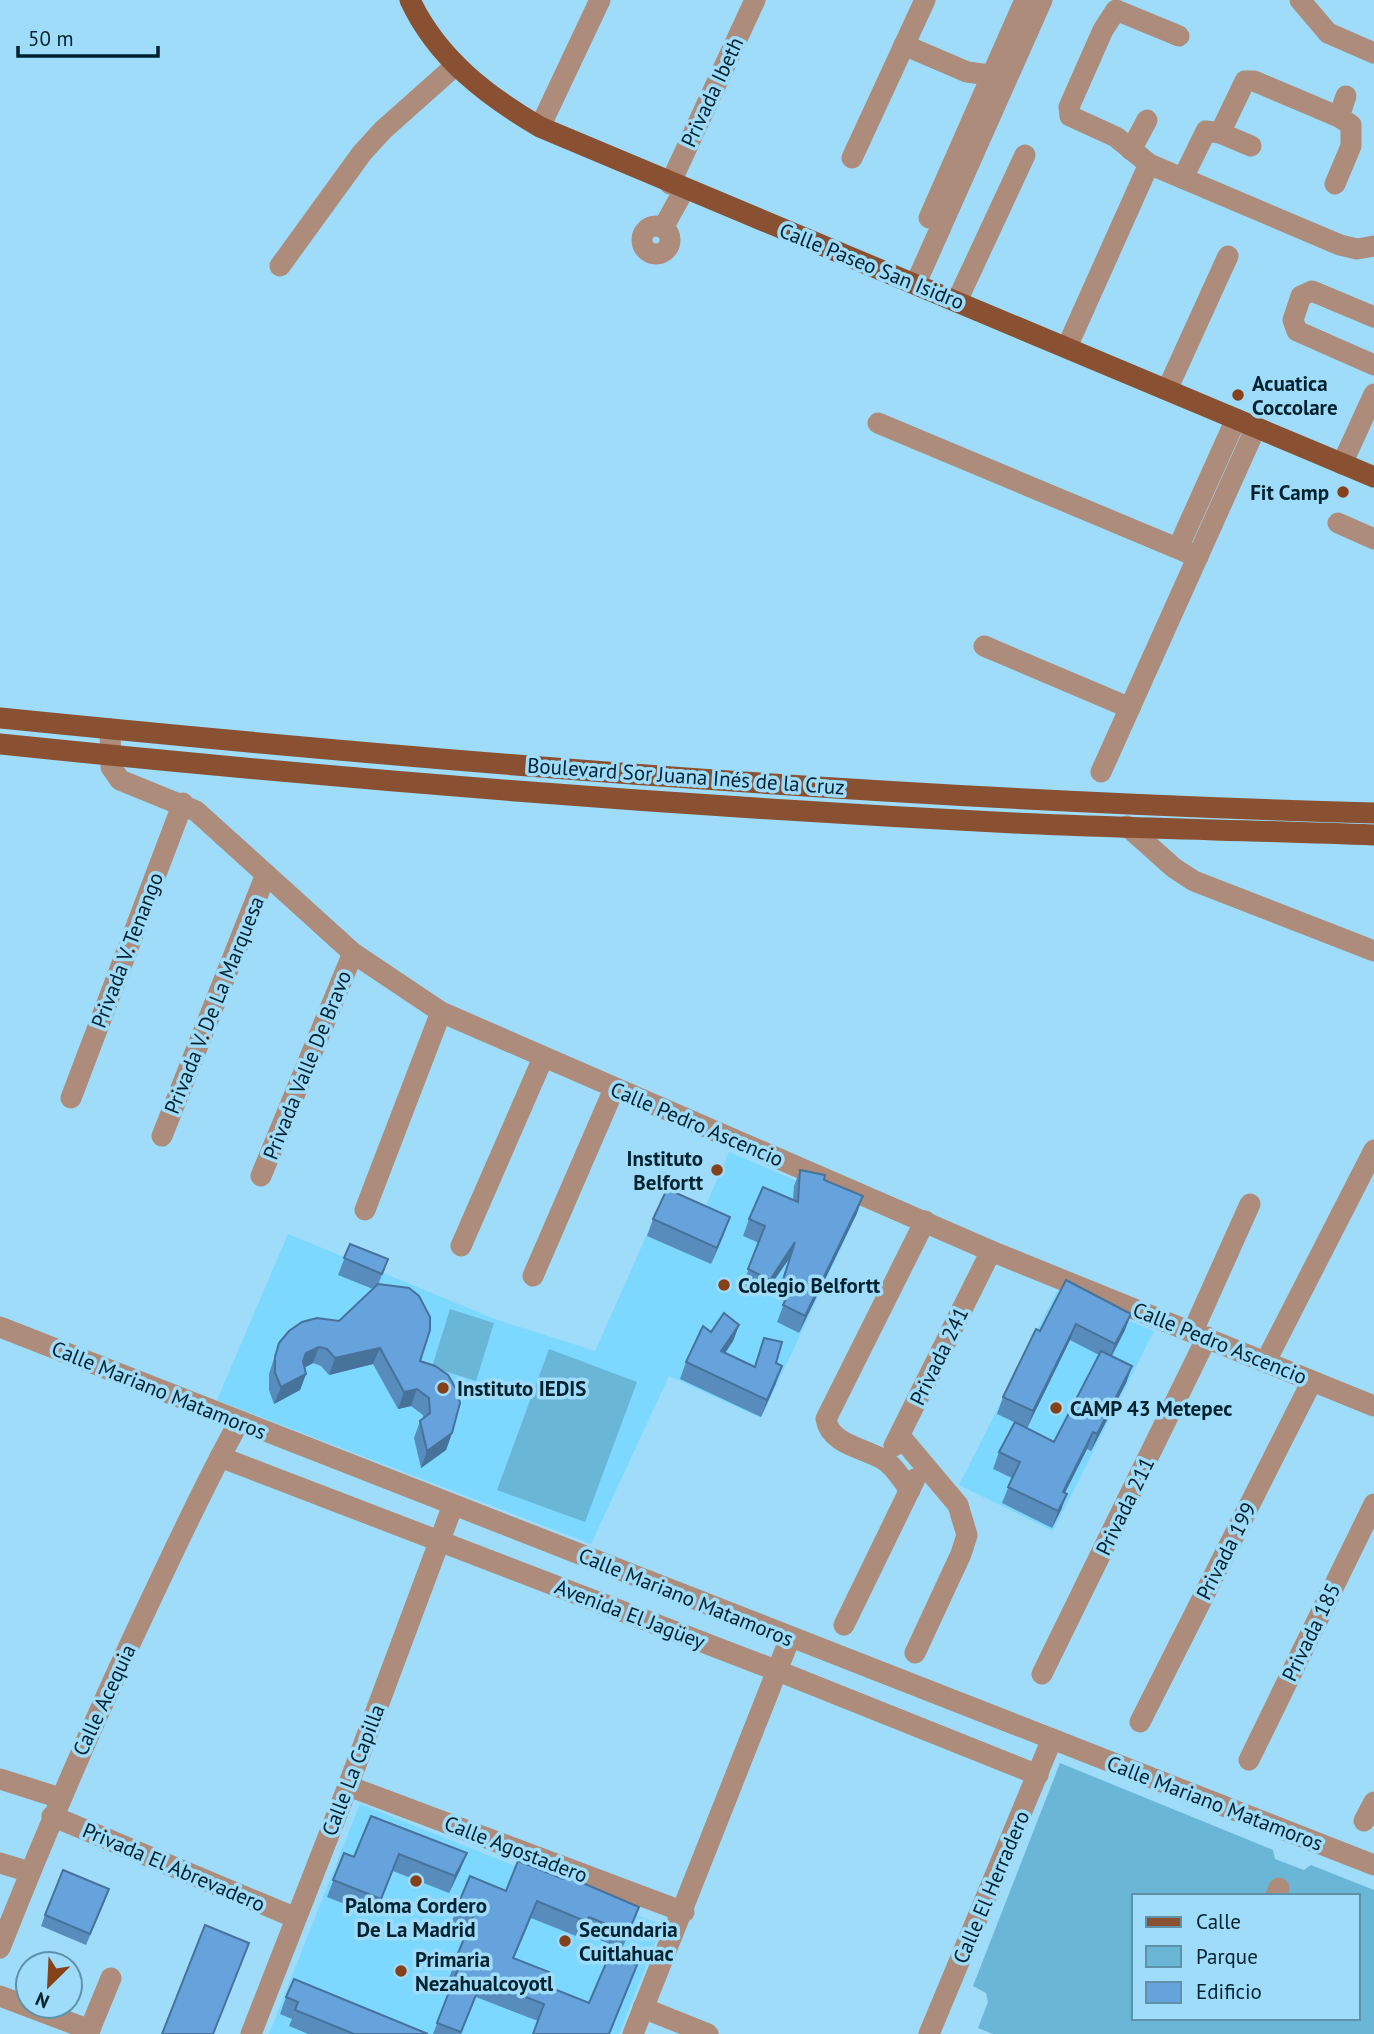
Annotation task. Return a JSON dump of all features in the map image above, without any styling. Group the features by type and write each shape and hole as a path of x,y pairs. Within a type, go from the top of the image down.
{"main road":[{"name":"Calle Paseo San Isidro","path":"410,0 456,65 504,106 540,127 677,187 909,281 1342,464 1373,474"},
{"name":"Boulevard Sor Juana Inés de la Cruz","path":"0,718 771,783 1058,800 1374,813"},
{"name":"Boulevard Sor Juana Inés de la Cruz","path":"0,744 846,814 1019,824 1374,835"}],"street":[{"path":"540,127 600,0"},
{"name":"Privada Ibeth","path":"663,228 677,187 755,0"},
{"path":"852,158 925,0"},
{"path":"909,281 997,78 1025,0"},
{"path":"997,78 1042,0"},
{"path":"1300,0 1328,33 1374,53"},
{"path":"1179,36 1116,10 1103,30 1069,107 1074,119 1116,137 1149,164 1340,245 1357,249 1374,246"},
{"path":"904,45 967,72 997,78"},
{"path":"280,266 369,145 456,65"},
{"path":"1220,133 1245,81 1254,81 1339,117 1351,125 1351,146 1335,184"},
{"path":"1339,117 1346,96"},
{"path":"1131,150 1147,120"},
{"path":"1183,178 1201,135 1212,130 1251,146"},
{"path":"957,301 1025,155"},
{"path":"1067,347 1149,164"},
{"path":"1167,390 1228,256"},
{"path":"1374,317 1312,291 1301,296 1293,320 1297,331 1374,365"},
{"path":"1342,464 1374,394"},
{"path":"1178,548 1236,419"},
{"path":"878,423 1198,557"},
{"path":"1101,772 1255,427"},
{"path":"1338,523 1374,539"},
{"path":"984,646 1130,708"},
{"path":"110,729 110,755"},
{"name":"Calle Pedro Ascencio","path":"110,755 111,767 120,780 183,803 209,822 353,953 441,1012 991,1251 1374,1406"},
{"name":"Privada V. Tenango","path":"71,1097 183,803"},
{"path":"1127,826 1174,868 1194,881 1374,951"},
{"name":"Privada V. De La Marquesa","path":"162,1136 266,874"},
{"name":"Privada Valle De Bravo","path":"261,1176 353,953"},
{"path":"365,1210 441,1012"},
{"path":"461,1246 542,1058"},
{"path":"533,1276 614,1089"},
{"path":"1266,1361 1374,1150"},
{"name":"Privada 211","path":"1042,1674 1200,1334 1250,1204"},
{"path":"910,1490 886,1461 835,1437 828,1429 826,1419 925,1221"},
{"name":"Privada 241","path":"886,1461 991,1251"},
{"name":"Calle Mariano Matamoros","path":"0,1327 1374,1865"},
{"name":"Privada 199","path":"1140,1722 1312,1381"},
{"name":"Calle Acequia","path":"0,1948 56,1807 220,1457 239,1422"},
{"path":"900,1436 958,1506 967,1535 915,1653"},
{"name":"Avenida El Jagüey","path":"220,1457 778,1671 1038,1775"},
{"path":"844,1625 923,1465"},
{"name":"Privada 185","path":"1249,1760 1374,1504"},
{"name":"Calle La Capilla","path":"251,2034 348,1786 453,1505"},
{"path":"633,2034 684,1912 790,1638"},
{"name":"Calle El Herradero","path":"929,2034 1052,1739"},
{"name":"Privada El Abrevadero","path":"0,1779 296,1918"},
{"name":"Calle Agostadero","path":"348,1786 684,1912"},
{"path":"1364,1821 1374,1802"},
{"path":"0,1863 30,1872"},
{"path":"0,1996 89,2032 111,1978"},
{"path":"643,2008 708,2034"}],"shaded area":[{"name":"Instituto IEDIS","path":"729,1152 860,1208 761,1418 669,1376 591,1544 217,1400 288,1234 495,1319 595,1351 661,1203 700,1219"},
{"name":"CAMP 43 Metepec","path":"1057,1291 1154,1331 1053,1531 959,1485"},
{"path":"360,1804 662,1925 619,2034 269,2034"}],"green space":[{"path":"450,1309 494,1323 476,1381 432,1367"},
{"path":"549,1349 637,1382 585,1522 497,1490"},
{"path":"1060,1763 1273,1850 1275,1859 1304,1870 1311,1865 1374,1890 1374,2034 993,2034 978,2028 988,2002 986,1993 973,1986"}],"building":[{"path":"800,1170 825,1175 824,1180 863,1196 805,1316 783,1305 793,1285 782,1283 795,1242 770,1280 748,1269 765,1226 749,1219 763,1187 798,1202"},
{"path":"667,1189 730,1217 717,1248 653,1219"},
{"path":"350,1244 388,1259 382,1274 344,1258"},
{"path":"1066,1280 1131,1314 1115,1344 1076,1324 1033,1411 1003,1397 1036,1329 1040,1331"},
{"path":"378,1284 409,1288 419,1296 430,1317 430,1330 420,1361 435,1366 448,1375 456,1389 460,1403 452,1433 427,1451 420,1421 430,1413 429,1398 417,1389 404,1392 380,1348 335,1358 327,1349 319,1347 306,1353 303,1361 306,1374 281,1387 275,1373 275,1357 279,1343 289,1331 302,1322 317,1318 339,1321"},
{"path":"724,1313 739,1325 721,1351 755,1367 764,1338 782,1342 776,1363 782,1366 767,1400 686,1362 703,1326 711,1332"},
{"path":"1101,1351 1132,1366 1097,1434 1093,1432 1063,1492 1067,1494 1058,1511 1008,1487 1020,1462 999,1452 1015,1422 1054,1442"},
{"path":"371,1816 467,1853 455,1876 399,1854 381,1899 333,1880 344,1853 354,1857"},
{"path":"518,1861 563,1879 564,1875 639,1907 628,1933 589,1917 587,1922 537,1901 513,1958 549,1972 544,1985 589,2003 610,1954 637,1965 609,2034 533,2034 544,2004 482,1980 461,2032 437,2023 459,1966 454,1963 474,1914 457,1907 470,1876 506,1891"},
{"path":"63,1870 109,1889 90,1934 45,1915"},
{"path":"205,1925 249,1943 213,2034 162,2034"},
{"path":"294,1979 428,2034 354,2034 295,2010 298,2002 286,1997"}],"place":[{"name":"Acuatica Coccolare","path":"1238,395"},
{"name":"Fit Camp","path":"1343,492"},
{"name":"Instituto Belfortt","path":"717,1170"},
{"name":"Colegio Belfortt","path":"724,1285"},
{"name":"Instituto IEDIS","path":"443,1388"},
{"name":"CAMP 43 Metepec","path":"1056,1408"},
{"name":"Paloma Cordero De La Madrid","path":"416,1881"},
{"name":"Secundaria Cuitlahuac","path":"565,1941"},
{"name":"Primaria Nezahualcoyotl","path":"401,1971"}]}
